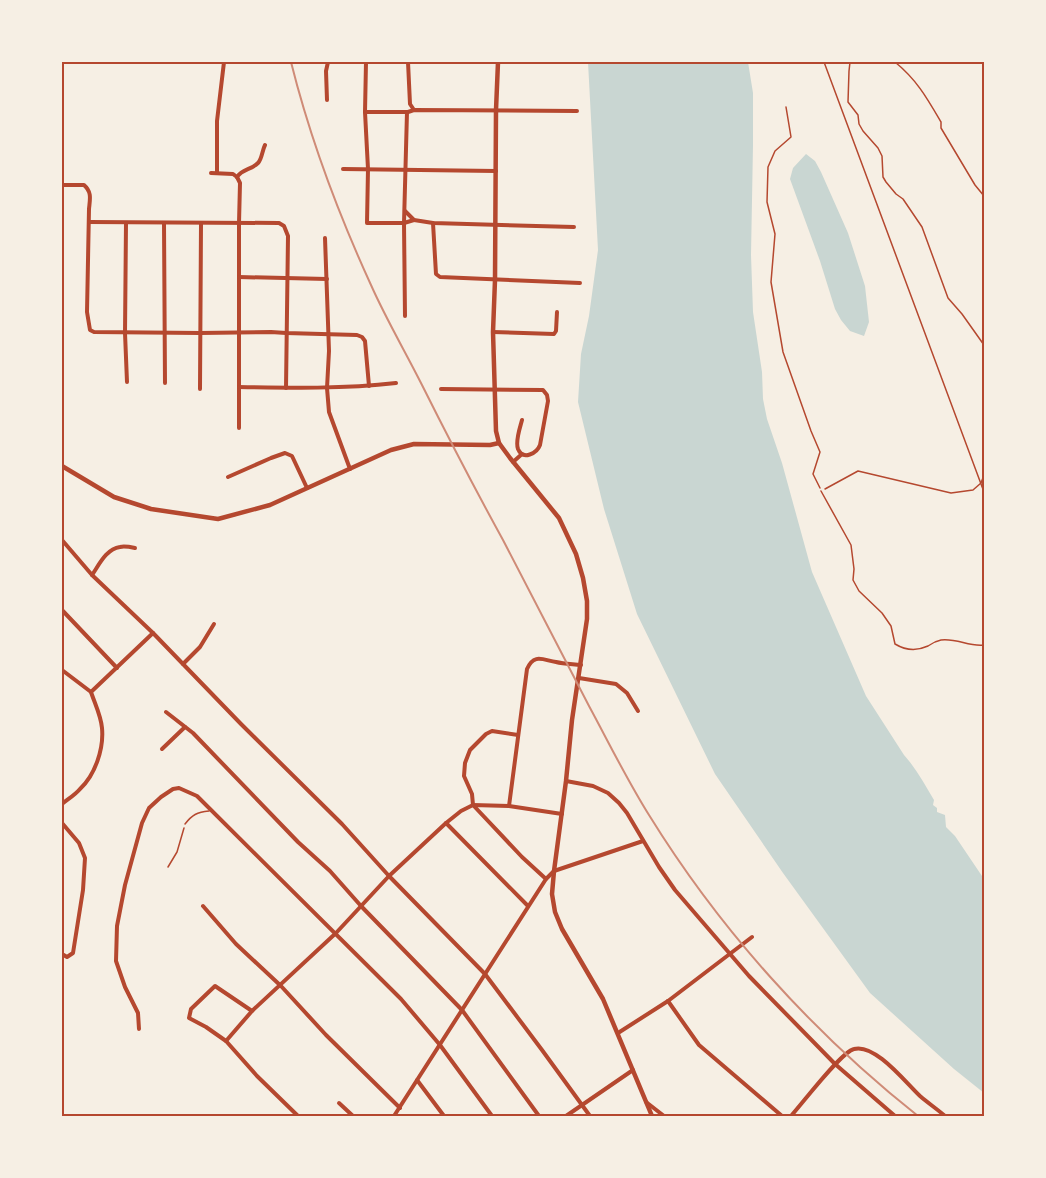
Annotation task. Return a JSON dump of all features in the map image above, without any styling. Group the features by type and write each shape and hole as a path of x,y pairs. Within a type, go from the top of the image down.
{"main road":[{"path":"498,62 493,332 496,431 499,443 559,518 576,554 587,601 587,618 572,720 552,894 555,912 562,929 603,999 652,1116"},
{"path":"62,466 114,497 151,509 218,519 270,505 391,450 414,444 490,445 499,443"}],"street":[{"path":"217,173 217,121 224,62"},
{"path":"327,62 327,100"},
{"path":"366,62 367,223 404,223 414,220 433,223 574,227"},
{"path":"408,62 410,104 414,110"},
{"path":"365,112 578,111"},
{"path":"405,316 404,211 407,112"},
{"path":"237,177 240,172 258,163 265,145"},
{"path":"343,169 496,171"},
{"path":"211,173 233,174 240,183 239,428"},
{"path":"62,185 84,185 90,194 87,312 90,330 125,333 271,332 357,335 365,341 369,386"},
{"path":"404,211 414,220"},
{"path":"89,222 279,223 284,226 288,236 286,388"},
{"path":"126,223 126,382"},
{"path":"164,223 165,383"},
{"path":"433,223 436,274 440,278 580,283"},
{"path":"200,389 201,224"},
{"path":"325,238 329,412 350,469"},
{"path":"239,277 327,279"},
{"path":"493,332 554,334 557,312"},
{"path":"239,387 327,388 396,383"},
{"path":"441,389 543,390 548,401 540,446 538,451 532,454 522,454 518,449 522,420"},
{"path":"228,477 285,453 292,456 307,488"},
{"path":"513,462 522,454"},
{"path":"62,540 92,575 153,633 342,824 389,876 485,974 590,1116"},
{"path":"92,575 112,550 120,547 135,548"},
{"path":"62,610 117,668"},
{"path":"183,664 200,647 214,624"},
{"path":"91,692 153,633"},
{"path":"509,806 526,669 535,659 542,658 558,663 581,665"},
{"path":"62,670 91,692 102,729 97,760 90,776 80,790 62,804"},
{"path":"579,678 622,687 638,711"},
{"path":"166,712 193,733 298,842 330,871 360,906 462,1010 539,1116"},
{"path":"162,749 185,727"},
{"path":"518,735 492,731 486,734 466,756 464,776 472,794 473,805 546,879"},
{"path":"566,782 593,786 608,793 619,803 675,890 772,1002 836,1064 896,1116"},
{"path":"139,1029 138,1013 125,987 116,961 117,926 125,885 142,823 149,808 161,797 179,788 197,796 213,811 401,999 440,1045 492,1116"},
{"path":"226,1041 252,1011 336,933 389,876 461,811 473,805 509,806 562,814"},
{"path":"446,823 528,906"},
{"path":"62,824 78,843 85,858 83,890 73,953 67,957 62,954"},
{"path":"397,1115 546,879 554,871 643,841"},
{"path":"203,906 236,944 281,986 326,1035 400,1108"},
{"path":"618,1033 668,1000 752,937"},
{"path":"252,1011 215,986 191,1010 189,1018 226,1041 257,1076 298,1116"},
{"path":"668,1000 699,1046 782,1116"},
{"path":"791,1116 836,1064 855,1048 863,1048 880,1058 945,1116"},
{"path":"566,1116 633,1070"},
{"path":"417,1080 444,1116"},
{"path":"646,1102 664,1116"},
{"path":"339,1103 352,1116"}],"lane":[{"path":"821,491 851,544 853,580 859,591 882,613 891,627 895,644 909,650 925,647 940,640 958,640 968,645 984,645"},
{"path":"185,824 191,816 200,812 213,811"}],"path":[{"path":"824,62 984,492"},
{"path":"850,62 848,102 858,115 863,131 882,156 883,177 916,217 922,227 948,298 984,345"},
{"path":"895,62 920,87 941,122 941,128 975,185 984,195"},
{"path":"786,107 791,137 775,151 768,167 767,202 775,234 771,282 783,352 820,453 813,474 821,491 858,471 951,493 973,490 981,483 984,475"},
{"path":"168,867 177,852 185,824"}],"shaded area":[{"path":"588,62 748,62 753,93 751,255 753,312 767,419 782,463 812,572 866,696 924,783 934,800 933,805 937,808 937,812 945,815 946,827 955,836 984,879 984,1093 870,993 783,873 715,774 637,614 604,509 578,402 581,354 598,250"},
{"path":"806,154 815,161 821,172 848,233 865,286 869,322 864,336 850,331 835,309 790,179 793,168"}],"railway":[{"path":"291,62 326,175 377,298 641,802 706,899 771,978 842,1050 918,1116"}]}
